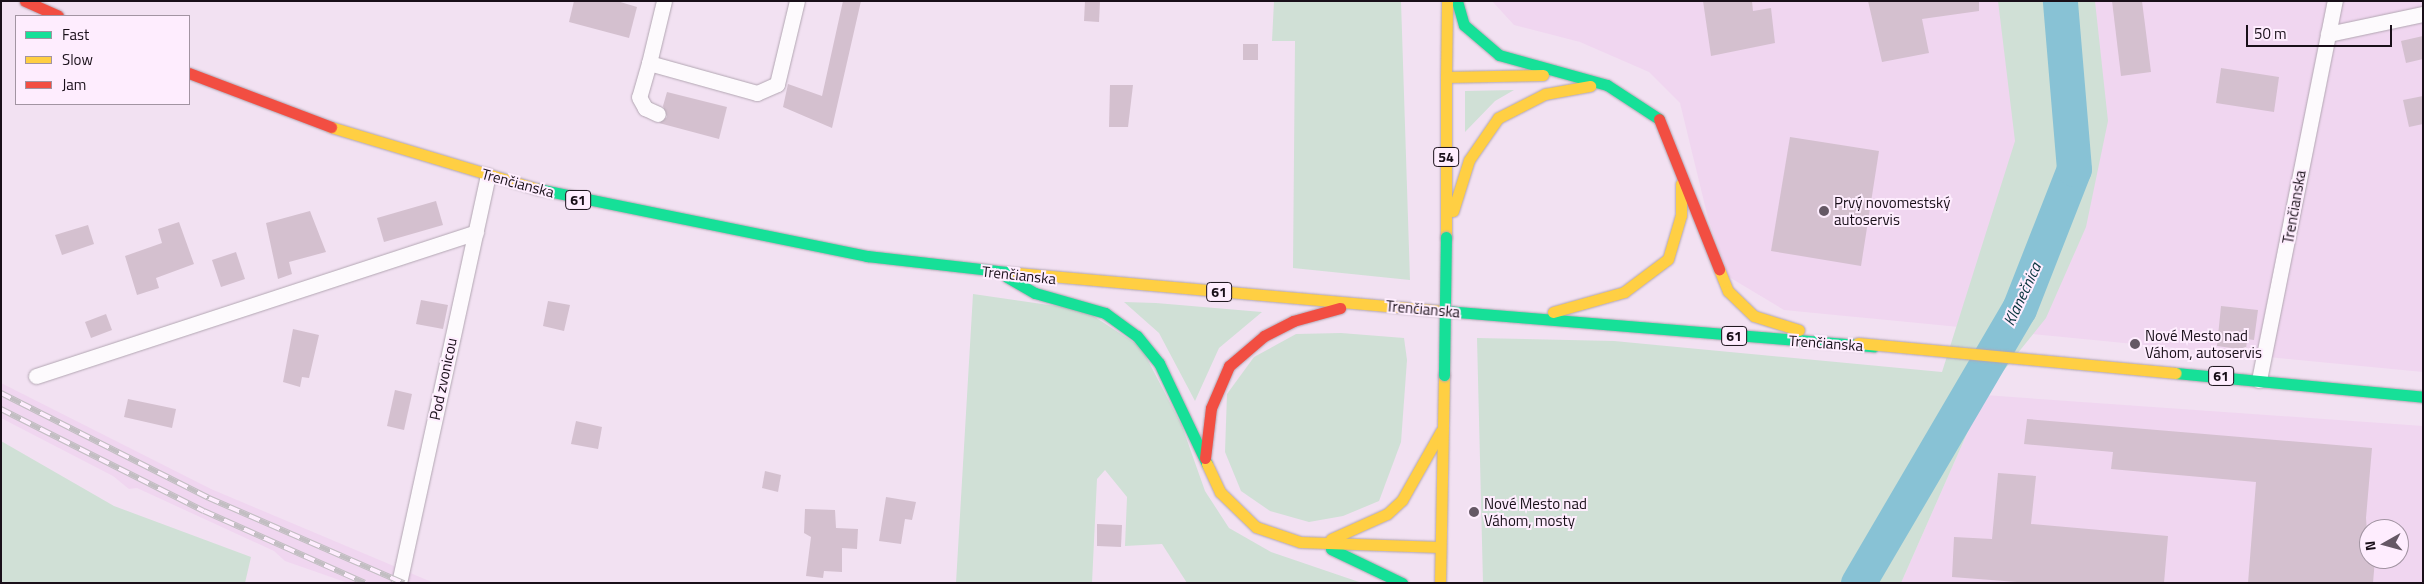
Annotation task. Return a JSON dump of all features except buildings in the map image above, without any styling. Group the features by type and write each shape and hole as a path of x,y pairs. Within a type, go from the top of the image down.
{"main road":[{"path":"25,1 56,15"},
{"path":"1447,1 1446,77 1567,74"},
{"path":"1457,1 1464,26 1481,44 1499,55 1607,85 1663,122 1681,160 1718,274 1743,307 1774,324 1874,346"},
{"name":"Trenčianska","path":"190,73 359,138 488,176 582,201 801,246 1002,273 1874,346"},
{"name":"54","path":"1440,583 1446,237 1446,77"},
{"path":"1446,237 1469,160 1498,118 1545,94 1570,87 1607,85"},
{"path":"1531,318 1624,292 1668,259 1681,215 1681,160"},
{"path":"1002,273 1034,293 1105,312 1137,336 1159,363 1220,492 1241,516 1284,539 1318,543 1440,546"},
{"path":"1205,458 1217,388 1243,351 1292,321 1356,303"},
{"name":"61","path":"1874,346 2259,380 2423,397"},
{"path":"1318,543 1387,514 1402,500 1443,428"},
{"path":"1318,543 1402,583"}],"street":[{"path":"658,114 644,108 639,96 664,1"},
{"path":"649,63 766,92 776,84 797,1"},
{"name":"Trenčianska","path":"2259,380 2335,1"},
{"path":"2328,34 2423,14"},
{"name":"Pod zvonicou","path":"399,583 488,176"},
{"path":"36,376 476,232"}],"shaded area":[{"path":"1274,1 1401,1 1410,280 1293,268 1295,41 1272,41"},
{"path":"1492,1 2423,1 2423,372 1784,310 1729,277 1708,218 1680,103 1649,72 1580,42 1514,25"},
{"path":"1998,1 2095,1 2108,121 2086,227 2046,318 1984,395 1901,583 1483,583 1477,338 1614,341 1942,372 2015,141"},
{"path":"1514,90 1495,101 1465,132 1465,91"},
{"path":"973,294 1084,310 1141,347 1182,426 1205,491 1229,528 1271,552 1362,583 1187,583 1162,544 1125,546 1127,497 1105,470 1097,479 1092,583 956,583"},
{"path":"1124,302 1262,312 1219,348 1195,401 1159,333"},
{"path":"1341,333 1404,338 1407,360 1401,442 1379,501 1343,516 1309,522 1270,511 1241,491 1225,452 1227,394 1254,357 1296,334"},
{"path":"1,383 211,489 434,583 348,583 285,561 274,551 137,488 129,489 113,476 1,418"},
{"path":"1984,395 2423,426 2423,583 1901,583"},
{"path":"1,441 114,506 251,557 245,583 1,583"}],"waterway":[{"name":"Klanečnica","path":"1858,583 2019,309 2074,169 2060,1"}],"railway":[{"path":"1,393 209,498 404,583"},
{"path":"1,409 204,511 365,583"}],"traffic: fast":[{"path":"1457,1 1464,25 1499,55 1607,85 1659,119"},
{"path":"538,189 867,256 1017,273"},
{"path":"1444,375 1446,237"},
{"path":"1007,277 1035,293 1105,313 1137,336 1159,363 1207,464"},
{"path":"1445,311 1874,346"},
{"path":"2176,373 2423,397"},
{"path":"1331,549 1402,583"}],"traffic: slow":[{"path":"1446,77 1447,1"},
{"path":"1446,237 1446,77 1543,75"},
{"path":"1453,211 1469,160 1498,118 1545,94 1590,86"},
{"path":"331,127 538,189"},
{"path":"1553,312 1624,292 1668,259 1681,215 1681,184"},
{"path":"1719,269 1728,291 1754,316 1799,330"},
{"path":"1017,273 1445,311"},
{"path":"1858,343 2176,373"},
{"path":"1440,583 1444,375"},
{"path":"1331,539 1387,514 1402,500 1441,431"},
{"path":"1207,464 1220,492 1256,527 1300,542 1440,547"}],"traffic: jam":[{"path":"25,1 56,15"},
{"path":"190,73 331,127"},
{"path":"1659,119 1719,269"},
{"path":"1205,458 1211,408 1229,366 1264,336 1293,321 1340,308"}],"place":[{"name":"Prvý novomestský autoservis","path":"1824,211"},
{"name":"Nové Mesto nad Váhom, autoservis","path":"2135,344"},
{"name":"Nové Mesto nad Váhom, mosty","path":"1474,512"}]}
